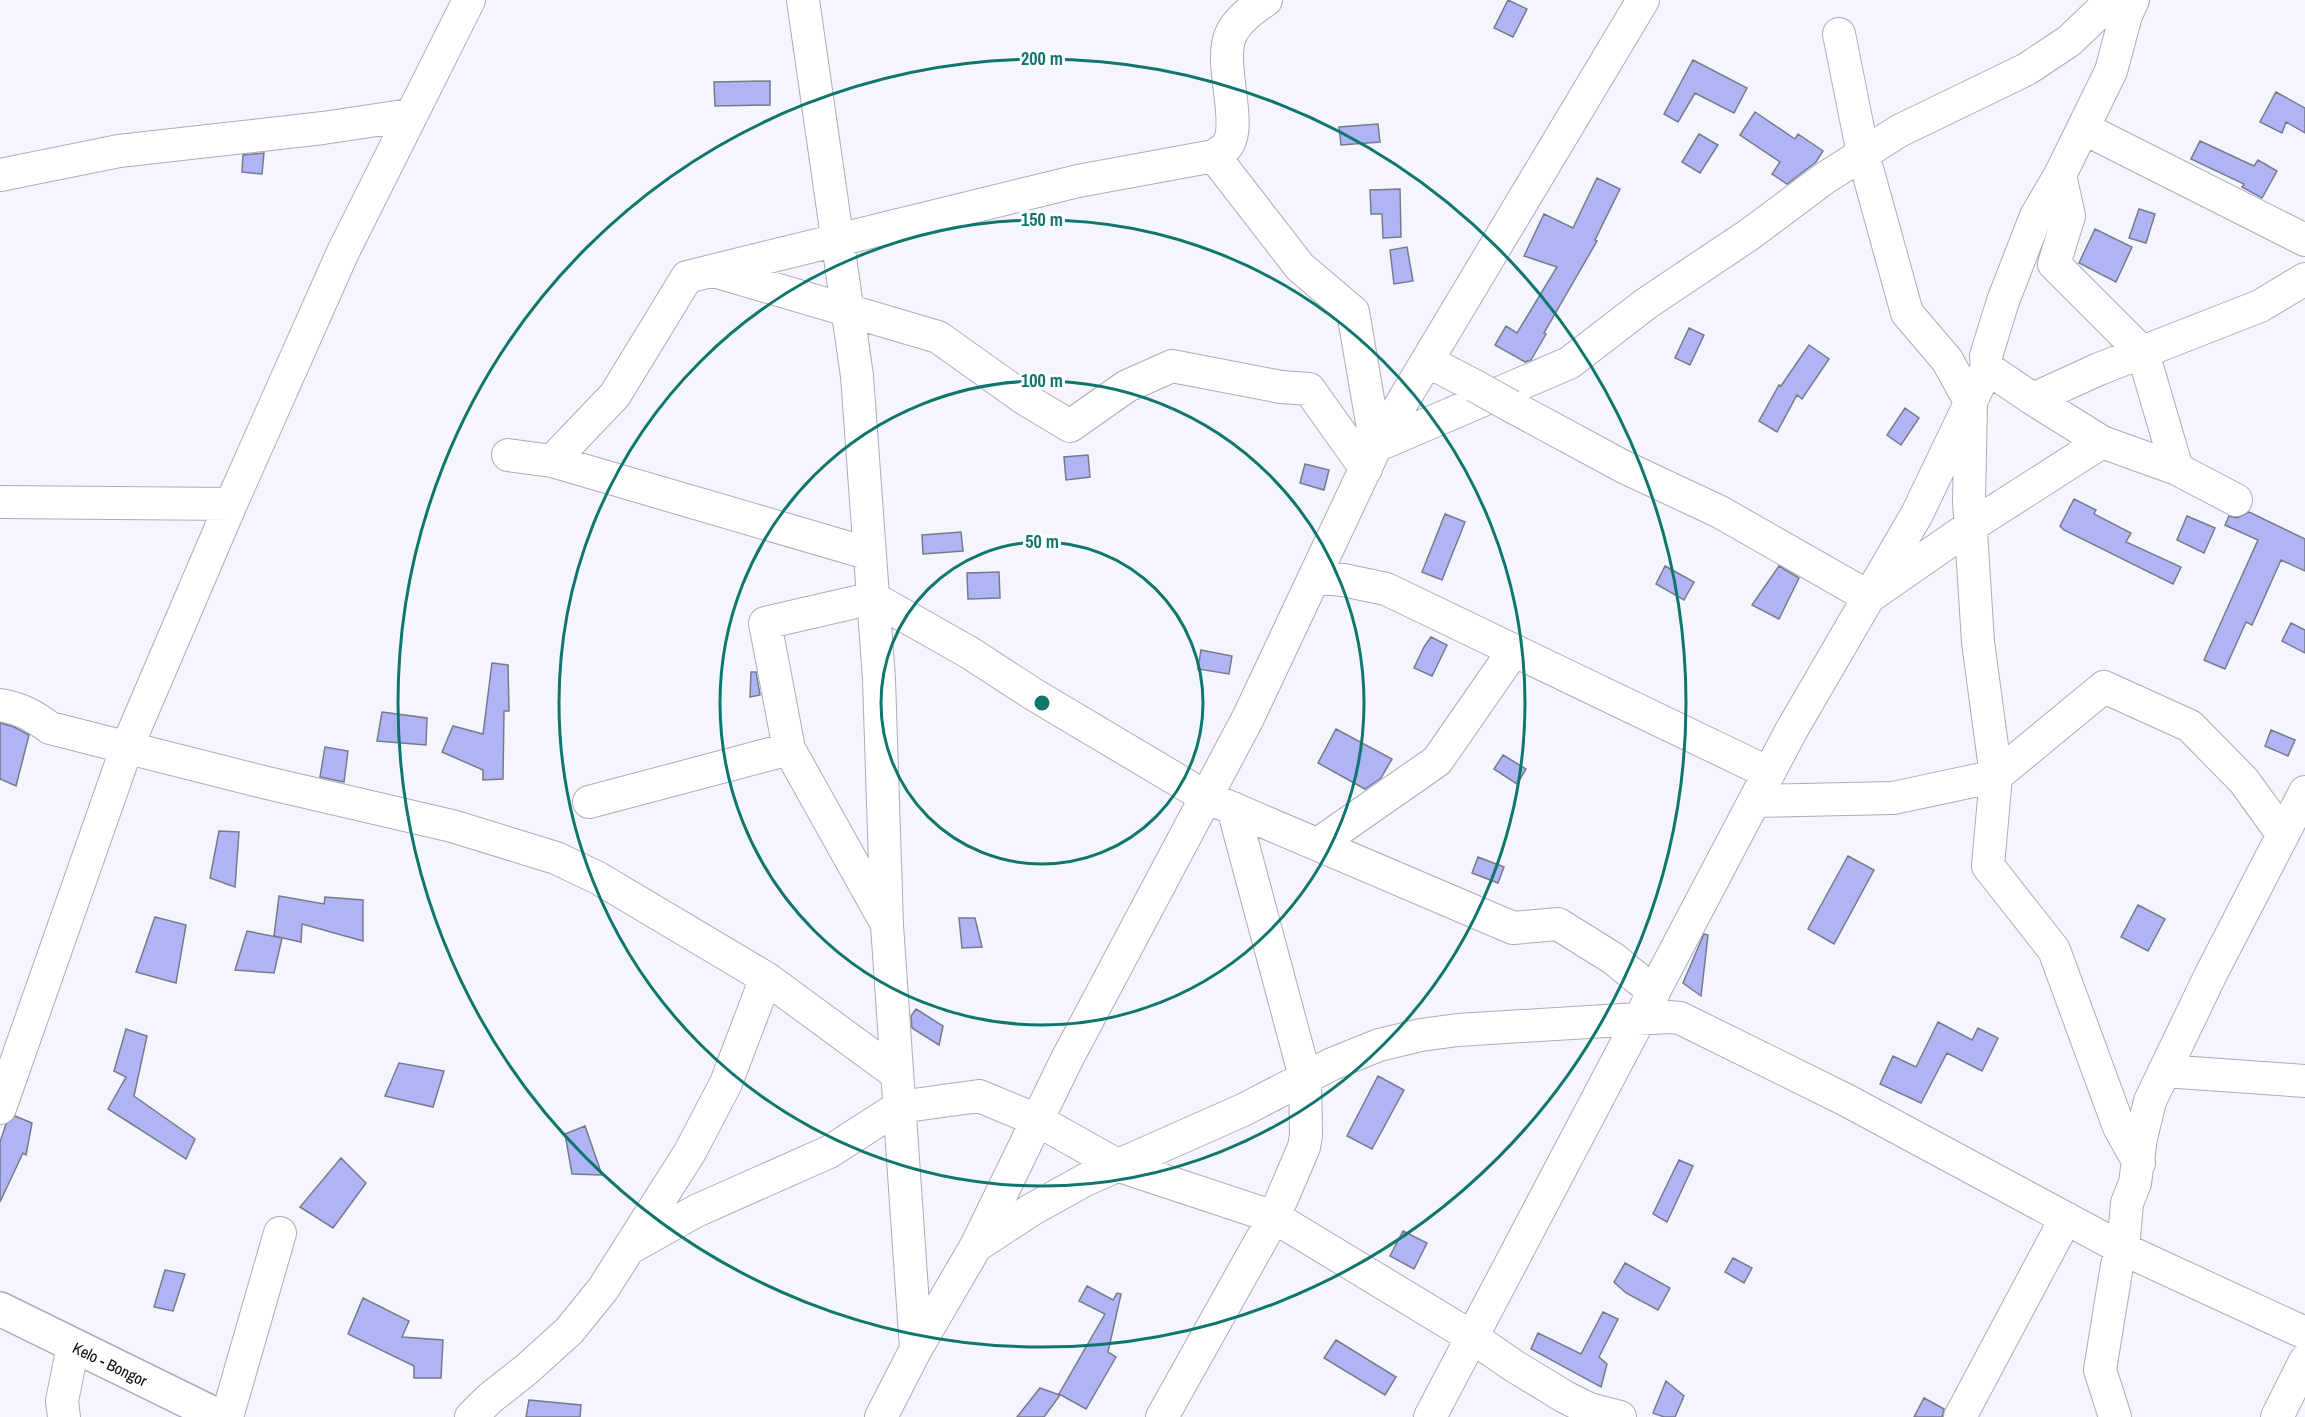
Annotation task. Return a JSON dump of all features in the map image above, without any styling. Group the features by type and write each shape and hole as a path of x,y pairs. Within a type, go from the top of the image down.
{"highway":[{"name":"Kelo - Bongor","path":"0,1309 220,1417"}],"street":[{"path":"0,1108 127,747 231,504 343,252 469,0"},
{"path":"803,0 857,376 879,679 887,925 916,1349"},
{"path":"552,461 615,396 687,277 838,241 919,218 1078,181 1214,156 1227,146 1232,130 1226,57 1231,33 1243,16 1266,0"},
{"path":"881,1417 916,1349 976,1246 1067,1059 1220,802 1248,718 1371,457 1643,0"},
{"path":"1371,457 1569,363 1647,303 1750,234 1825,178 1899,130 2027,69 2068,41 2112,0"},
{"path":"1430,1417 1791,730 1917,514 1988,368 1986,357 2003,301 2036,216 2060,175 2111,70 2126,15 2133,0"},
{"path":"1839,34 1863,154 1907,313 1947,360 1971,403 1969,500 1978,642 1996,776 1988,866 2055,950 2119,1126 2139,1163"},
{"path":"0,175 119,152 323,128 410,115"},
{"path":"2083,128 2305,240"},
{"path":"1214,156 1300,267 1353,312 1371,457"},
{"path":"2060,175 2069,216 2054,264 2143,353 2177,469"},
{"path":"713,271 938,337 1025,399 1070,426 1126,386 1172,366 1281,387 1309,389 1371,457"},
{"path":"2033,399 2099,369 2260,306 2305,279"},
{"path":"1427,361 1624,467 1720,512 1869,597"},
{"path":"1988,368 2102,442 2177,469 2236,500"},
{"path":"1869,597 1971,526 2102,442"},
{"path":"508,455 552,461 870,554"},
{"path":"0,502 231,504"},
{"path":"1316,577 1386,589 1769,772"},
{"path":"887,925 789,749 765,623 873,598 1220,802 1513,928 1558,924 1614,958 1654,992"},
{"path":"1318,844 1437,761 1514,650"},
{"path":"1754,801 1893,798 1996,776 2104,687 2190,726 2244,781 2283,836"},
{"path":"0,705 15,707 50,728 263,782 452,826 556,858 598,878 766,978 897,1074"},
{"path":"589,802 789,749"},
{"path":"2115,1417 2100,1370 2127,1203 2135,1183 2139,1163 2144,1120 2164,1071 2305,792"},
{"path":"1162,1417 1274,1216 1304,1147 1306,1135 1305,1077 1220,802"},
{"path":"471,1417 569,1331 603,1289 690,1152 726,1083 766,978"},
{"path":"976,1246 1031,1210 1085,1180 1243,1110 1305,1077 1379,1046 1421,1035 1458,1030 1680,1018 1846,1100 2066,1218 2122,1242 2305,1333"},
{"path":"2164,1071 2305,1081"},
{"path":"630,1248 696,1211 829,1152 899,1107 979,1096 1037,1120 1117,1165 1274,1216 1472,1337 1565,1397 1589,1409 1620,1417"},
{"path":"1960,1417 2066,1218"},
{"path":"227,1417 280,1233"},
{"path":"64,1417 62,1401 73,1346"},
{"path":"2277,1417 2305,1360"}],"building":[{"path":"1508,0 1527,9 1513,37 1494,28"},
{"path":"1693,60 1747,88 1734,113 1695,93 1678,122 1664,114"},
{"path":"770,81 770,105 715,106 714,82"},
{"path":"2276,92 2305,108 2305,133 2286,122 2282,133 2260,122"},
{"path":"1755,112 1795,139 1798,134 1823,151 1816,162 1787,184 1772,174 1780,162 1740,135"},
{"path":"1378,124 1380,142 1341,145 1339,127"},
{"path":"1699,134 1718,145 1700,173 1682,162"},
{"path":"2200,141 2254,166 2258,160 2277,171 2262,198 2242,187 2244,184 2191,159"},
{"path":"264,153 262,174 242,172 243,155"},
{"path":"1597,178 1620,189 1595,240 1597,241 1544,333 1546,334 1531,360 1525,362 1495,345 1506,326 1517,333 1557,267 1524,256 1544,214 1573,228"},
{"path":"1400,189 1401,237 1383,238 1382,214 1371,214 1370,190"},
{"path":"2139,209 2155,214 2146,243 2129,238"},
{"path":"2095,229 2132,247 2116,282 2079,263"},
{"path":"1407,247 1413,281 1394,284 1390,250"},
{"path":"1689,328 1704,335 1690,365 1675,358"},
{"path":"1809,345 1829,359 1802,399 1797,395 1777,432 1759,421 1779,385 1781,386"},
{"path":"1905,408 1919,418 1901,445 1887,435"},
{"path":"1088,455 1090,477 1066,480 1064,457"},
{"path":"1305,464 1329,470 1324,490 1300,483"},
{"path":"2074,499 2096,510 2094,514 2131,533 2126,542 2181,567 2173,584 2064,530 2060,526"},
{"path":"2249,512 2305,539 2305,571 2281,560 2252,625 2246,622 2225,669 2204,660 2258,540 2225,525 2229,516 2237,518"},
{"path":"1445,514 1465,522 1442,580 1422,572"},
{"path":"2187,516 2215,528 2204,553 2177,540"},
{"path":"961,532 963,551 923,554 922,535"},
{"path":"1665,566 1694,582 1684,600 1656,584"},
{"path":"1779,566 1799,578 1779,619 1752,605"},
{"path":"999,572 1000,598 968,599 967,573"},
{"path":"2291,623 2305,630 2305,653 2282,641"},
{"path":"1431,637 1447,645 1432,676 1414,668"},
{"path":"1201,650 1232,656 1229,674 1198,669"},
{"path":"492,663 508,665 509,711 504,711 503,779 483,780 483,770 442,752 453,726 483,734"},
{"path":"751,672 756,672 760,695 750,697"},
{"path":"382,712 427,718 426,745 377,741"},
{"path":"0,723 29,735 16,786 0,779"},
{"path":"1336,729 1392,759 1381,778 1365,789 1318,763"},
{"path":"2271,730 2295,740 2288,756 2265,746"},
{"path":"325,747 348,751 344,782 320,777"},
{"path":"1503,755 1526,769 1517,784 1494,769"},
{"path":"219,831 239,832 235,887 210,878"},
{"path":"1848,856 1874,870 1834,944 1808,929"},
{"path":"1478,857 1504,867 1498,883 1472,873"},
{"path":"279,896 324,904 325,897 363,900 363,941 302,924 301,942 274,936"},
{"path":"2138,905 2165,919 2148,951 2121,937"},
{"path":"155,917 186,925 176,983 136,972"},
{"path":"959,918 975,918 982,947 962,948"},
{"path":"247,931 282,938 274,973 235,970"},
{"path":"1704,934 1708,935 1701,996 1683,983"},
{"path":"916,1009 943,1026 939,1045 912,1028 911,1016"},
{"path":"1938,1022 1972,1040 1978,1028 1998,1038 1982,1071 1947,1053 1921,1103 1880,1084 1893,1056 1916,1067"},
{"path":"126,1029 147,1036 134,1096 195,1139 186,1159 108,1109 126,1077 114,1071"},
{"path":"399,1063 444,1071 433,1107 385,1096"},
{"path":"1378,1076 1404,1090 1372,1149 1347,1136"},
{"path":"15,1116 32,1123 26,1155 23,1153 0,1202 0,1142 6,1124"},
{"path":"585,1126 602,1175 572,1174 565,1134"},
{"path":"341,1158 366,1183 333,1228 300,1207"},
{"path":"1679,1160 1693,1166 1667,1222 1653,1214"},
{"path":"1403,1231 1427,1243 1414,1269 1390,1256"},
{"path":"1733,1258 1752,1268 1744,1283 1725,1272"},
{"path":"1625,1263 1670,1288 1658,1310 1626,1293 1614,1282"},
{"path":"165,1270 185,1274 173,1311 154,1307"},
{"path":"1087,1286 1113,1300 1117,1293 1121,1294 1108,1352 1116,1357 1086,1409 1059,1394 1105,1314 1079,1301"},
{"path":"363,1298 409,1321 402,1337 443,1340 441,1378 414,1378 414,1366 348,1334"},
{"path":"1603,1312 1618,1319 1599,1357 1607,1364 1601,1387 1531,1349 1538,1333 1581,1354"},
{"path":"1336,1340 1396,1377 1385,1395 1324,1358"},
{"path":"1666,1381 1684,1396 1675,1417 1664,1417 1653,1413"},
{"path":"1040,1388 1060,1395 1044,1417 1017,1417"},
{"path":"1924,1398 1944,1409 1942,1417 1914,1417"},
{"path":"529,1400 581,1405 580,1417 526,1417"}]}
